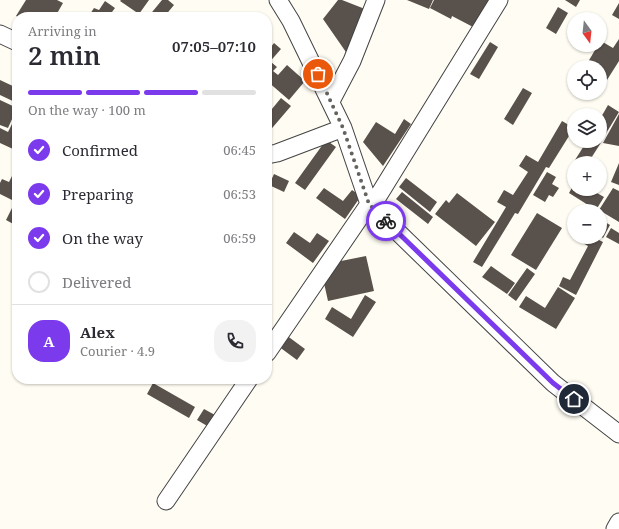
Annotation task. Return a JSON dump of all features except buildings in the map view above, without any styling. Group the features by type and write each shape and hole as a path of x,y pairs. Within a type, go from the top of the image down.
{"street":[{"path":"278,0 291,21 331,101 343,128 370,205 553,383 618,431"},
{"path":"331,101 352,61 376,0"},
{"path":"272,346 370,205 499,0"},
{"path":"0,34 12,40"},
{"path":"272,154 277,153 343,128"},
{"path":"166,501 247,384"},
{"path":"615,529 619,522"}],"way so far":[{"path":"318,74 343,128 369,204 386,221"}],"route":[{"path":"386,221 553,383 574,399"}]}
